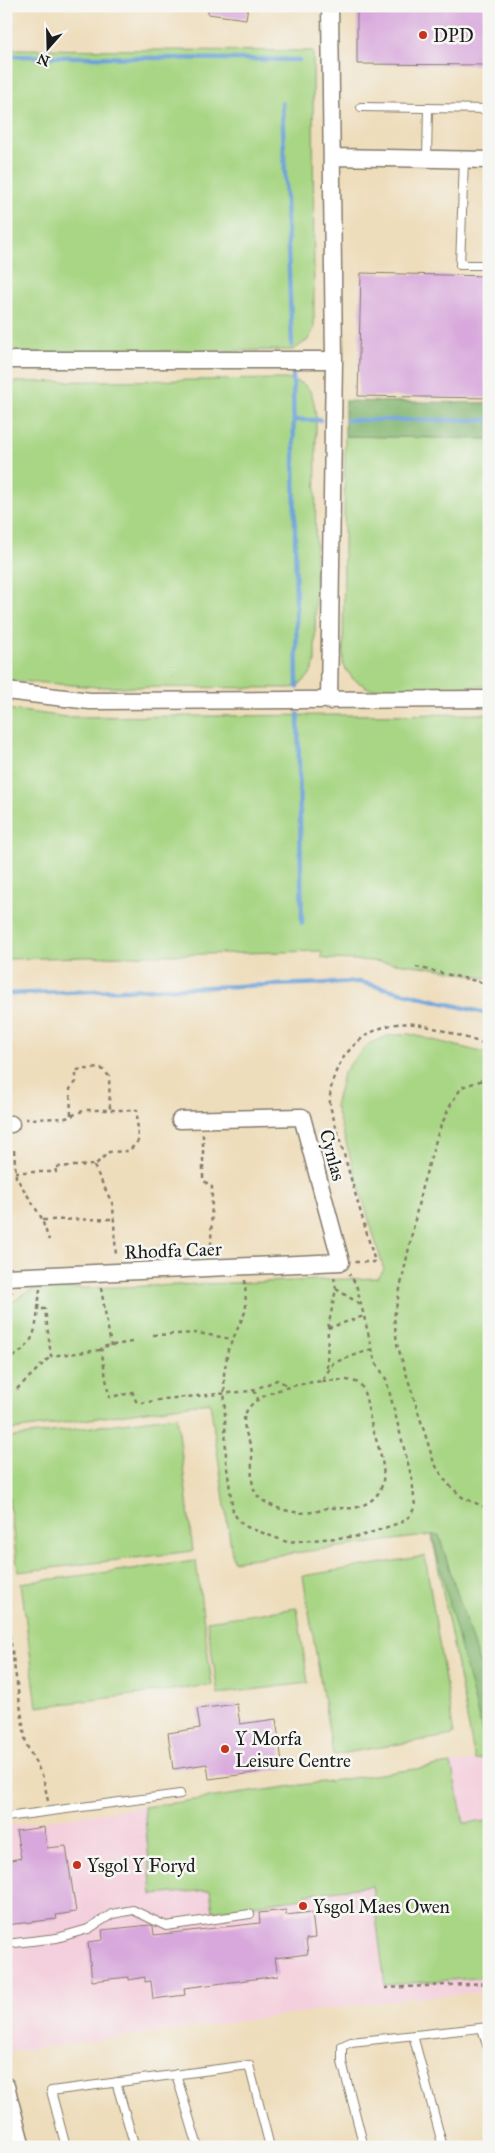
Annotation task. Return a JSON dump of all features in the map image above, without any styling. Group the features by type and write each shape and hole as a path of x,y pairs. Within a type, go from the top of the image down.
{"street":[{"path":"329,701 334,360 330,6"},
{"path":"333,157 489,160"},
{"path":"6,360 334,360"},
{"path":"6,691 90,701 329,701 489,698"},
{"name":"Cynlas","path":"180,1120 302,1117 337,1263"},
{"name":"Rhodfa Caer","path":"6,1277 337,1263"},
{"path":"6,2086 22,2147"}],"lane":[{"path":"361,107 489,109"},
{"path":"427,159 428,108"},
{"path":"464,160 460,264 489,265"},
{"path":"6,1817 180,1794"},
{"path":"6,1944 57,1938 88,1929 112,1914 133,1910 166,1926 250,1914"},
{"path":"364,2147 342,2062 342,2046 351,2042 486,2028 489,2052"},
{"path":"413,2035 443,2147"},
{"path":"66,2147 51,2091 249,2064 270,2147"},
{"path":"176,2074 198,2147"},
{"path":"116,2082 135,2147"}],"path":[{"path":"416,967 489,984"},
{"path":"337,1263 375,1262 330,1106 329,1095 332,1083 344,1056 363,1038 390,1025 403,1024 415,1024 489,1046"},
{"path":"72,1115 70,1089 76,1082 76,1070 101,1068 109,1076 110,1110"},
{"path":"489,1078 462,1087 452,1102 439,1130 422,1187 394,1317 397,1344 434,1463 447,1483 462,1497 489,1509"},
{"path":"8,1124 11,1119 66,1118 85,1110 137,1110 138,1141 129,1151 109,1152 94,1166 55,1167 56,1172 15,1172"},
{"path":"203,1119 203,1180 212,1187 211,1268"},
{"path":"6,1150 14,1150 16,1177 43,1220 49,1240"},
{"path":"94,1166 113,1206 116,1272"},
{"path":"43,1220 114,1219"},
{"path":"327,1370 328,1328 336,1289 337,1263"},
{"path":"244,1267 246,1310 228,1350 224,1392 226,1461 233,1511 238,1520 258,1533 287,1542 361,1536 402,1522 410,1515 415,1506 412,1479 386,1379 375,1361 356,1284 337,1263"},
{"path":"98,1273 111,1346"},
{"path":"6,1361 21,1353 33,1338 41,1276"},
{"path":"336,1289 361,1304"},
{"path":"38,1308 46,1309 51,1356"},
{"path":"328,1328 364,1316"},
{"path":"153,1335 198,1333 232,1339"},
{"path":"17,1388 51,1356 101,1350 101,1347 132,1342"},
{"path":"322,1381 333,1363 348,1356 372,1349"},
{"path":"101,1350 109,1397 132,1392 136,1401 143,1403 164,1399 254,1390 277,1380 289,1386"},
{"path":"347,1380 360,1383 368,1402 369,1418 384,1464 385,1476 382,1486 376,1495 368,1502 357,1507 328,1508 311,1513 290,1511 261,1500 253,1489 253,1455 244,1420 246,1411 258,1399 289,1386 298,1383 322,1381 347,1380"},
{"path":"254,1390 258,1399"},
{"path":"6,1611 26,1744 44,1777 49,1812"},
{"path":"385,1988 489,1982"}],"shaded area":[{"name":"Ysgol Maes Owen","path":"489,1758 489,1991 396,2000 10,2052 6,2036 6,1826"}],"green space":[{"path":"6,49 313,51 314,329 308,340 293,350 6,353"},
{"path":"286,379 301,383 310,390 316,417 315,663 306,679 292,688 98,687 6,680 6,382"},
{"path":"345,401 489,403 489,439 345,436"},
{"path":"345,436 489,439 489,686 370,689 353,679 343,665"},
{"path":"6,709 66,717 489,714 489,979 408,964 326,959 322,958 321,951 6,959"},
{"path":"409,1034 489,1054 489,1758 475,1760 432,1535 233,1561 210,1402 6,1431 6,1306 31,1290 378,1278 384,1270 335,1106 343,1074 354,1059 369,1044 387,1036"},
{"path":"177,1416 193,1551 18,1572 6,1475 6,1438"},
{"path":"432,1535 439,1535 489,1695 489,1746 485,1743"},
{"path":"425,1556 454,1735 333,1755 303,1576"},
{"path":"196,1561 212,1685 37,1707 21,1583"},
{"path":"297,1608 308,1683 218,1694 207,1621"},
{"path":"451,1764 464,1823 489,1821 489,1977 385,1985 372,1886 306,1894 303,1898 213,1911 210,1890 152,1895 144,1807"}],"building":[{"path":"208,6 248,6 246,19 208,14"},
{"name":"DPD","path":"357,6 489,6 489,65 357,64"},
{"path":"361,273 489,276 489,398 358,396"},
{"name":"Y Morfa Leisure Centre","path":"237,1704 240,1724 276,1719 283,1769 209,1779 207,1764 173,1769 168,1733 200,1728 197,1709"},
{"path":"44,1827 47,1848 66,1846 76,1912 56,1915 57,1919 6,1925 6,1861 21,1858 16,1831"},
{"path":"286,1910 286,1915 312,1912 315,1938 306,1939 308,1954 275,1958 278,1976 184,1988 185,1995 153,1999 151,1981 145,1982 145,1977 129,1980 129,1977 92,1981 88,1942 103,1940 102,1930 150,1925 153,1926 154,1935 260,1923 259,1913"}],"waterway":[{"path":"6,56 299,60"},
{"path":"282,103 292,346"},
{"path":"293,374 297,687"},
{"path":"294,420 320,420"},
{"path":"347,420 489,420"},
{"path":"298,714 302,923"},
{"path":"6,994 360,982 489,1014"}],"place":[{"name":"DPD","path":"423,35"},
{"name":"Y Morfa Leisure Centre","path":"225,1749"},
{"name":"Ysgol Y Foryd","path":"77,1865"},
{"name":"Ysgol Maes Owen","path":"303,1906"}]}
